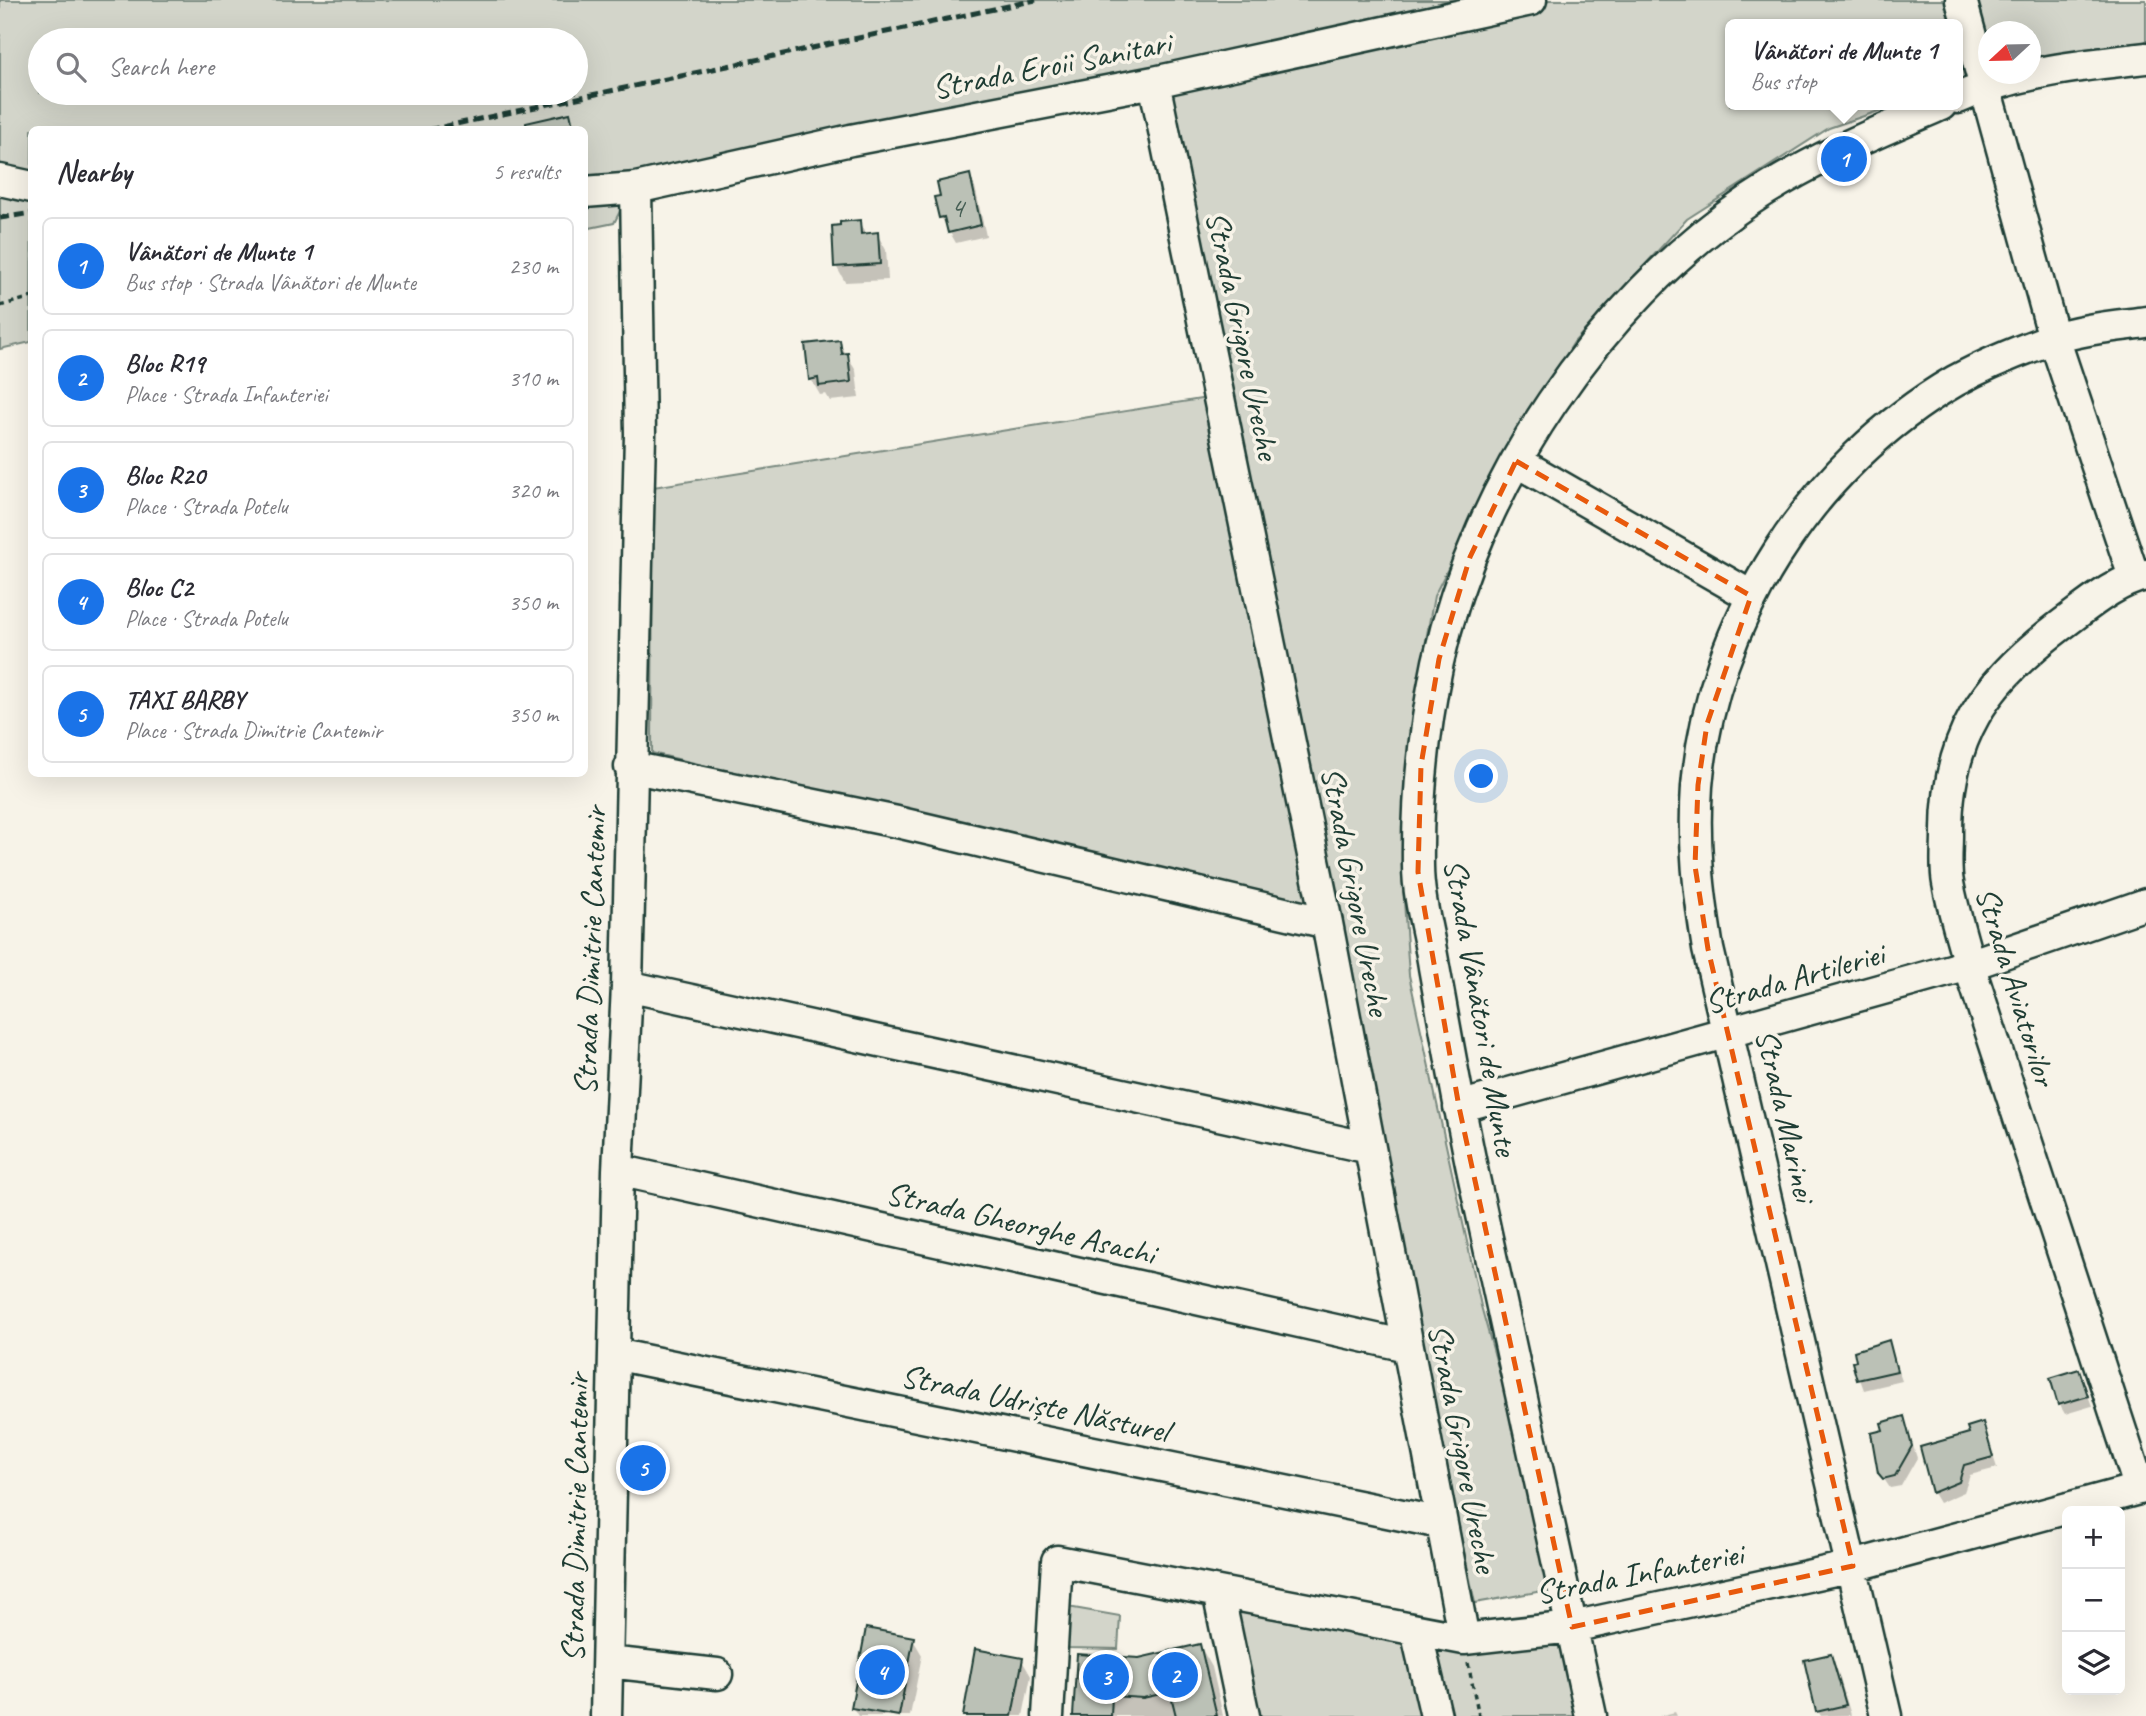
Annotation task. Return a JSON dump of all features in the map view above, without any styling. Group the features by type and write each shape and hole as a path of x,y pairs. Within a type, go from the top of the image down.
{"street":[{"name":"Strada Eroii Sanitari","path":"588,192 636,188 851,140 1154,82 1531,0"},
{"path":"1961,0 1971,92 2054,338 2140,576"},
{"path":"1971,92 2073,66 2146,58"},
{"name":"Strada Grigore Ureche","path":"1154,82 1327,923 1464,1639"},
{"name":"Strada Vânători de Munte","path":"1591,1716 1459,1107 1418,872 1421,765 1439,659 1471,557 1516,461 1563,386 1617,318 1680,256 1748,201 1833,151 1929,110"},
{"path":"0,180 28,186"},
{"name":"Strada Dimitrie Cantemir","path":"607,1716 618,1170 627,986 630,767 640,434 636,188"},
{"name":"Strada Marinei","path":"1886,1716 1709,949 1695,866 1698,785 1707,724 1725,661 1751,596 1798,522 1849,463 1955,381 2054,338 2146,323"},
{"path":"1516,461 1751,596"},
{"name":"Strada Aviatorilor","path":"2140,576 2071,619 2018,659 1978,706 1960,744 1946,797 1947,880 1969,965 2143,1488"},
{"path":"630,767 897,822 1327,923"},
{"name":"Strada Artileriei","path":"1459,1107 1969,965 2146,904"},
{"path":"627,986 1370,1148"},
{"name":"Strada Gheorghe Asachi","path":"618,1170 1408,1346"},
{"name":"Strada Udriște Năsturel","path":"614,1354 1441,1523"},
{"name":"Strada Infanteriei","path":"1048,1716 1057,1561 1464,1639 1572,1627 1853,1566 2143,1488"},
{"path":"1218,1592 1244,1716"},
{"path":"1416,1630 1436,1716"},
{"path":"608,1662 717,1674"}],"path":[{"path":"0,306 28,298"},
{"path":"1464,1639 1479,1716"}],"highlighted area":[{"path":"1516,461 1751,596 1707,724 1698,785 1695,866 1708,949 1853,1566 1572,1627 1459,1107 1418,872 1421,765 1439,659 1470,557"}],"shaded area":[{"path":"0,0 2146,0 2146,59 2041,72 2041,21 1978,21 1978,77 1963,82 1963,19 1725,19 1725,110 1881,110 1829,128 1687,219 1574,342 1507,452 1434,596 1413,712 1402,871 1409,975 1481,1306 1559,1588 1475,1603 1329,913 652,753 653,487 1226,395 1152,77 636,180 614,223 588,228 588,126 28,126 28,343 0,349"},
{"path":"1230,1599 1572,1637 1589,1716 1258,1716"},
{"path":"1068,1607 1120,1616 1118,1649 1067,1648"}],"building":[{"path":"570,113 573,126 526,126 526,123"},
{"path":"970,174 981,225 948,233 944,217 939,218 934,197 940,196 937,182"},
{"path":"860,220 861,234 878,232 880,264 834,267 832,226 840,225 840,222"},
{"path":"840,340 842,354 848,353 851,382 819,386 818,378 809,380 805,344"},
{"path":"1889,1340 1897,1371 1857,1380 1852,1362 1856,1361 1854,1351"},
{"path":"2079,1369 2088,1396 2058,1405 2050,1378"},
{"path":"1904,1416 1912,1446 1895,1476 1883,1479 1878,1473 1871,1433 1883,1430 1881,1423"},
{"path":"1983,1422 1993,1457 1964,1465 1959,1482 1932,1493 1920,1447 1969,1433 1967,1427"},
{"path":"866,1628 914,1637 899,1716 851,1708"},
{"path":"1200,1644 1217,1716 1176,1716 1170,1692 1143,1698 1112,1696 1111,1716 1073,1716 1077,1654 1139,1658"},
{"path":"975,1649 1023,1658 1012,1716 963,1716"},
{"path":"1831,1654 1846,1705 1816,1712 1804,1660"}],"railway":[{"path":"588,96 1036,0"},
{"path":"447,126 545,105"},
{"path":"0,218 28,214"}],"place":[{"name":"Vânători de Munte 1","path":"1844,159"},
{"name":"TAXI BARBY","path":"643,1468"},
{"name":"Bloc C2","path":"882,1672"},
{"name":"Bloc R19","path":"1175,1675"},
{"name":"Bloc R20","path":"1106,1677"}]}
